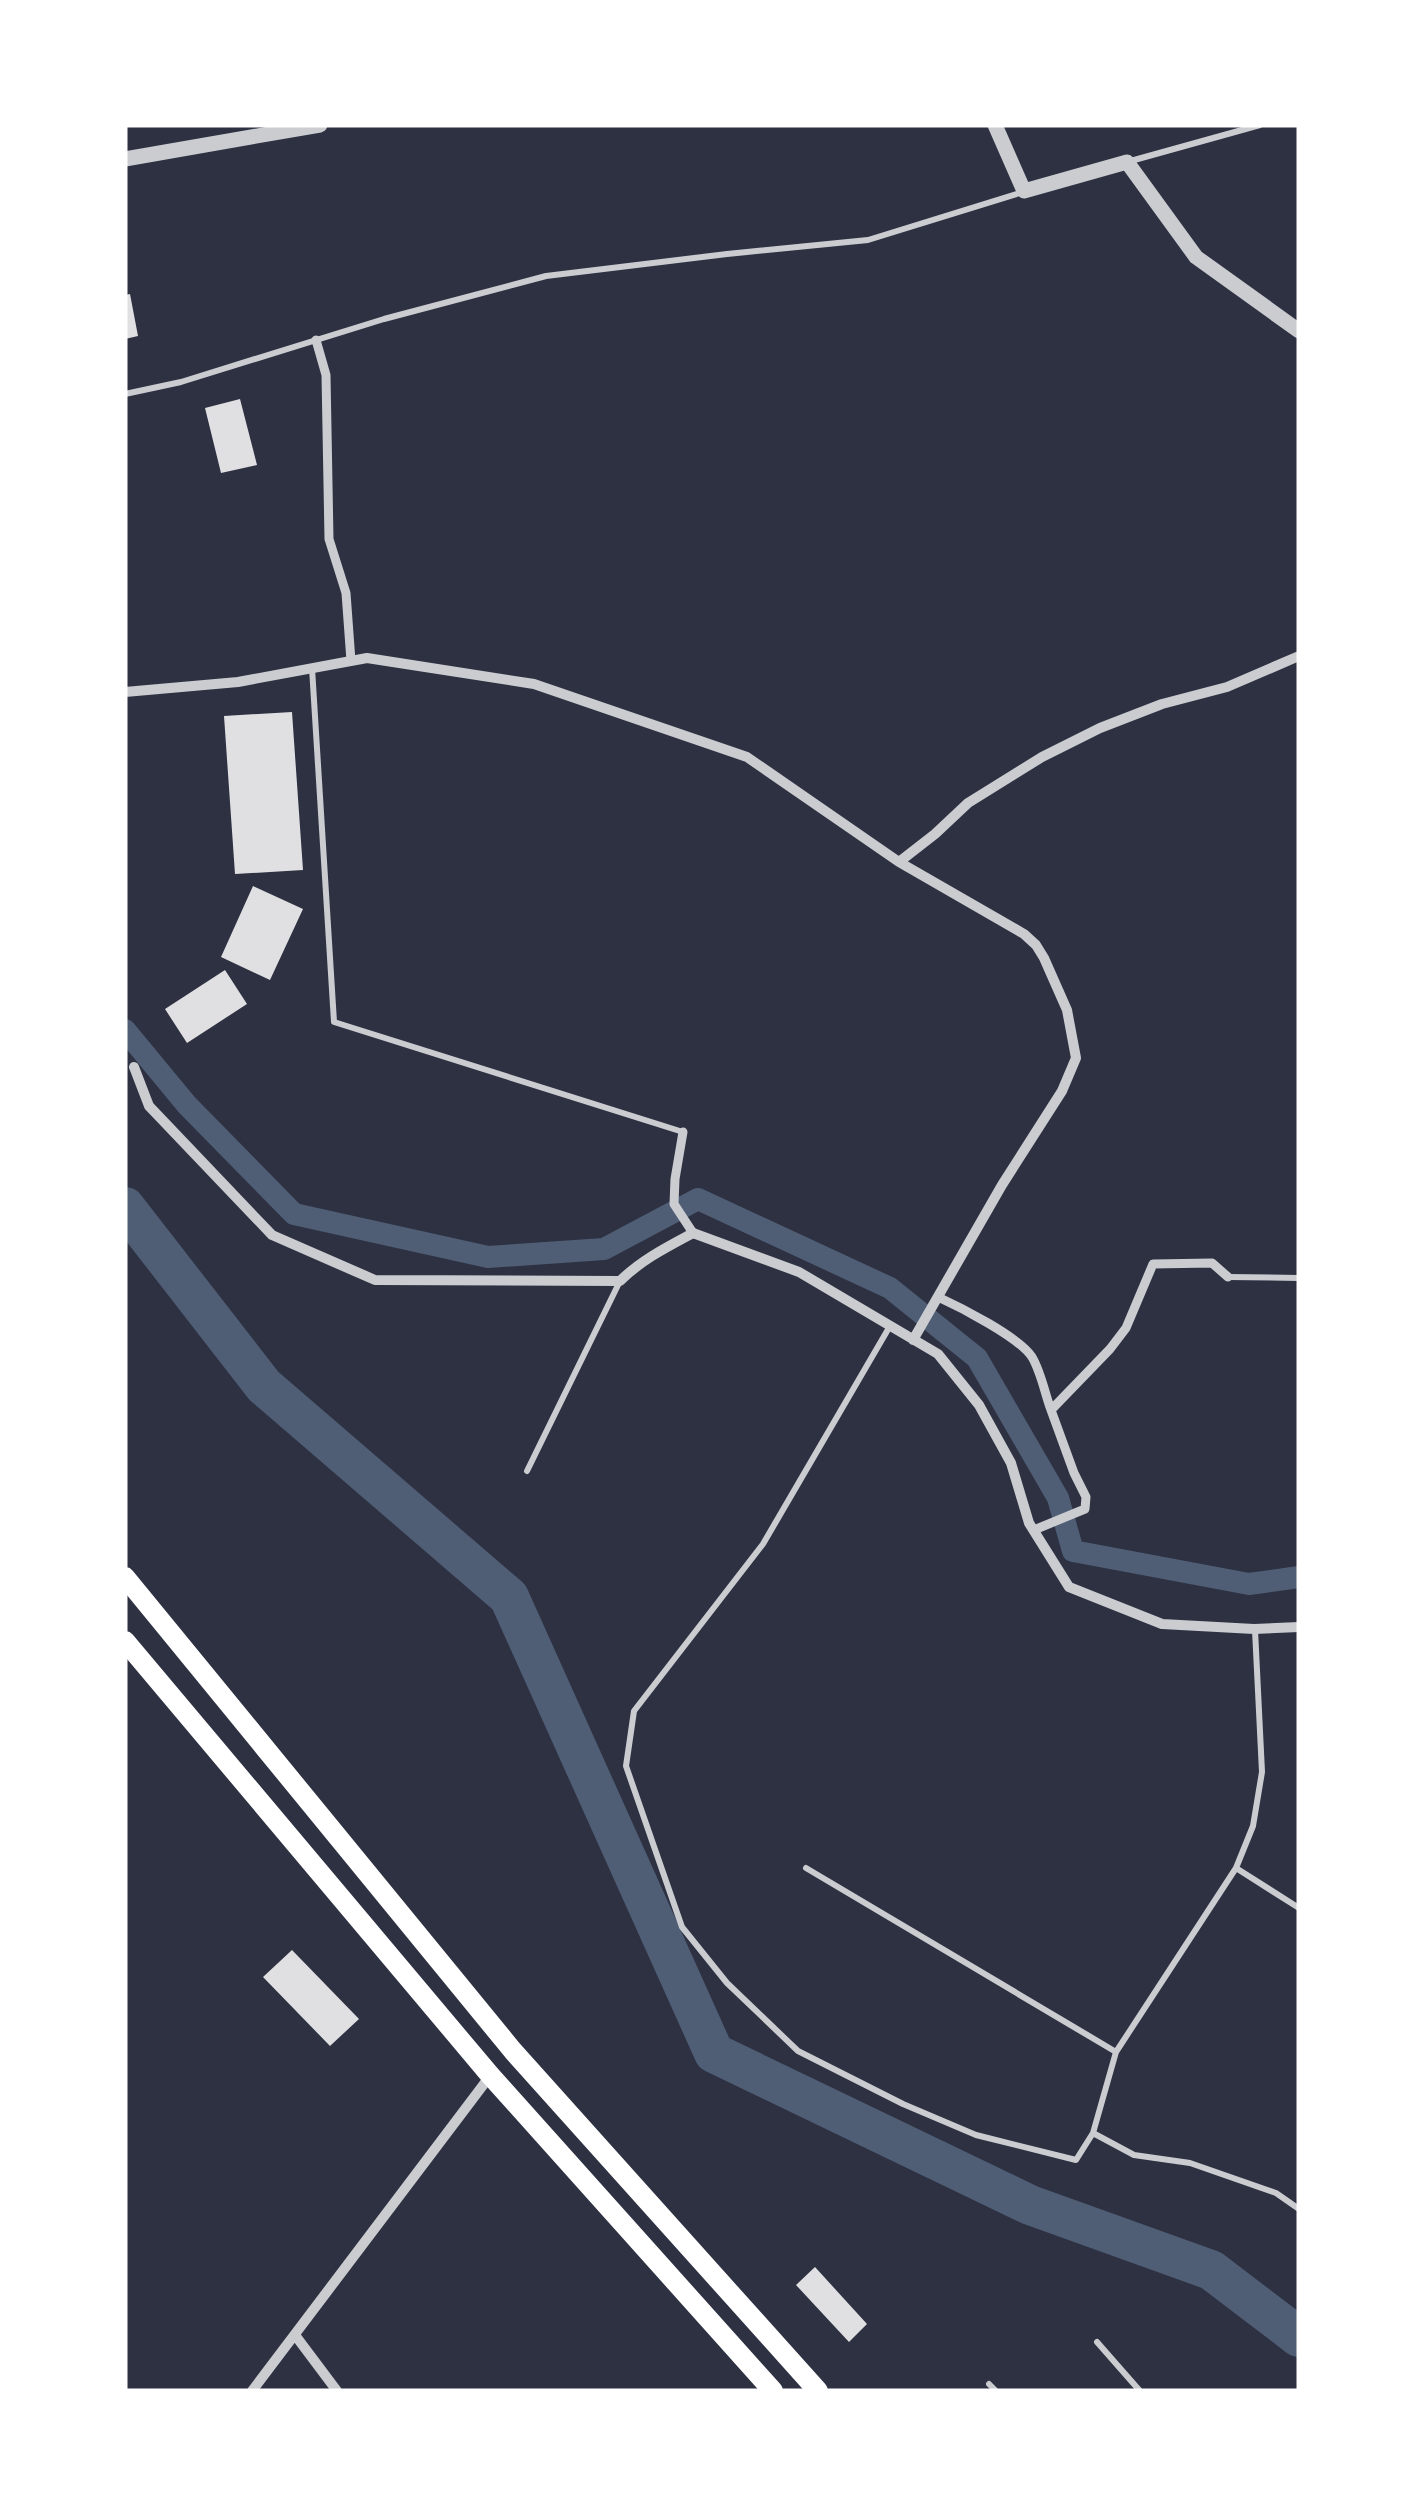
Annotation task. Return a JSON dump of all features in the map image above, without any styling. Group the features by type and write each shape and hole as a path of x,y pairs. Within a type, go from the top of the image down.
{"main road":[{"path":"125,1577 513,2051 818,2391"},
{"path":"125,1641 490,2075 773,2391"}],"street":[{"path":"125,159 320,125"},
{"path":"996,125 1024,191 1126,162 1196,257 1299,332"},
{"path":"316,340 326,375 330,539 346,593 351,661"},
{"path":"899,862 968,804 1042,756 1115,722 1162,704 1226,687 1299,656"},
{"path":"125,692 238,682 368,658 534,684 747,757 899,862 1024,934 1036,945 1067,1010 1076,1058 1062,1091 1002,1185 914,1339"},
{"path":"134,1067 149,1106 272,1235 376,1280 620,1281 658,1252 693,1233"},
{"path":"683,1132 674,1204 693,1233 800,1272 938,1354 979,1405 1011,1462 1030,1522 1070,1587 1162,1624 1299,1627"},
{"path":"1051,1410 1126,1328 1153,1264 1212,1262 1228,1277"},
{"path":"937,1298 968,1311 1031,1356 1086,1497 1085,1509 1034,1530"},
{"path":"252,2391 490,2075"},
{"path":"294,2335 337,2391"}],"lane":[{"path":"1126,162 1260,125"},
{"path":"125,394 181,382 384,319 546,276 868,240 1024,191"},
{"path":"312,668 334,1022 683,1132"},
{"path":"1228,1277 1299,1278"},
{"path":"528,1471 620,1281"},
{"path":"890,1326 762,1544 634,1711 626,1766 682,1927 727,1983 798,2051 903,2104 976,2135 1076,2160 1093,2133 1116,2052 1236,1868 1253,1826 1262,1772 1254,1629"},
{"path":"806,1868 1116,2052"},
{"path":"1236,1868 1299,1908"},
{"path":"1093,2133 1134,2155 1190,2163 1276,2193 1299,2209"},
{"path":"1097,2342 1140,2391"}],"building":[{"path":"130,294 138,336 125,339 125,295"},
{"path":"240,399 257,465 221,473 205,408"},
{"path":"292,712 303,870 235,874 224,716"},
{"path":"253,886 303,909 270,980 221,957"},
{"path":"225,970 247,1004 187,1043 165,1009"},
{"path":"292,1950 359,2019 330,2046 263,1977"},
{"path":"815,2267 867,2324 849,2342 796,2285"}],"waterway":[{"path":"125,1030 187,1105 294,1214 488,1257 604,1249 698,1199 890,1288 977,1358 1058,1498 1073,1551 1249,1584 1299,1577"},
{"path":"125,1207 264,1386 509,1597 714,2053 1030,2205 1211,2270 1299,2337"}]}
